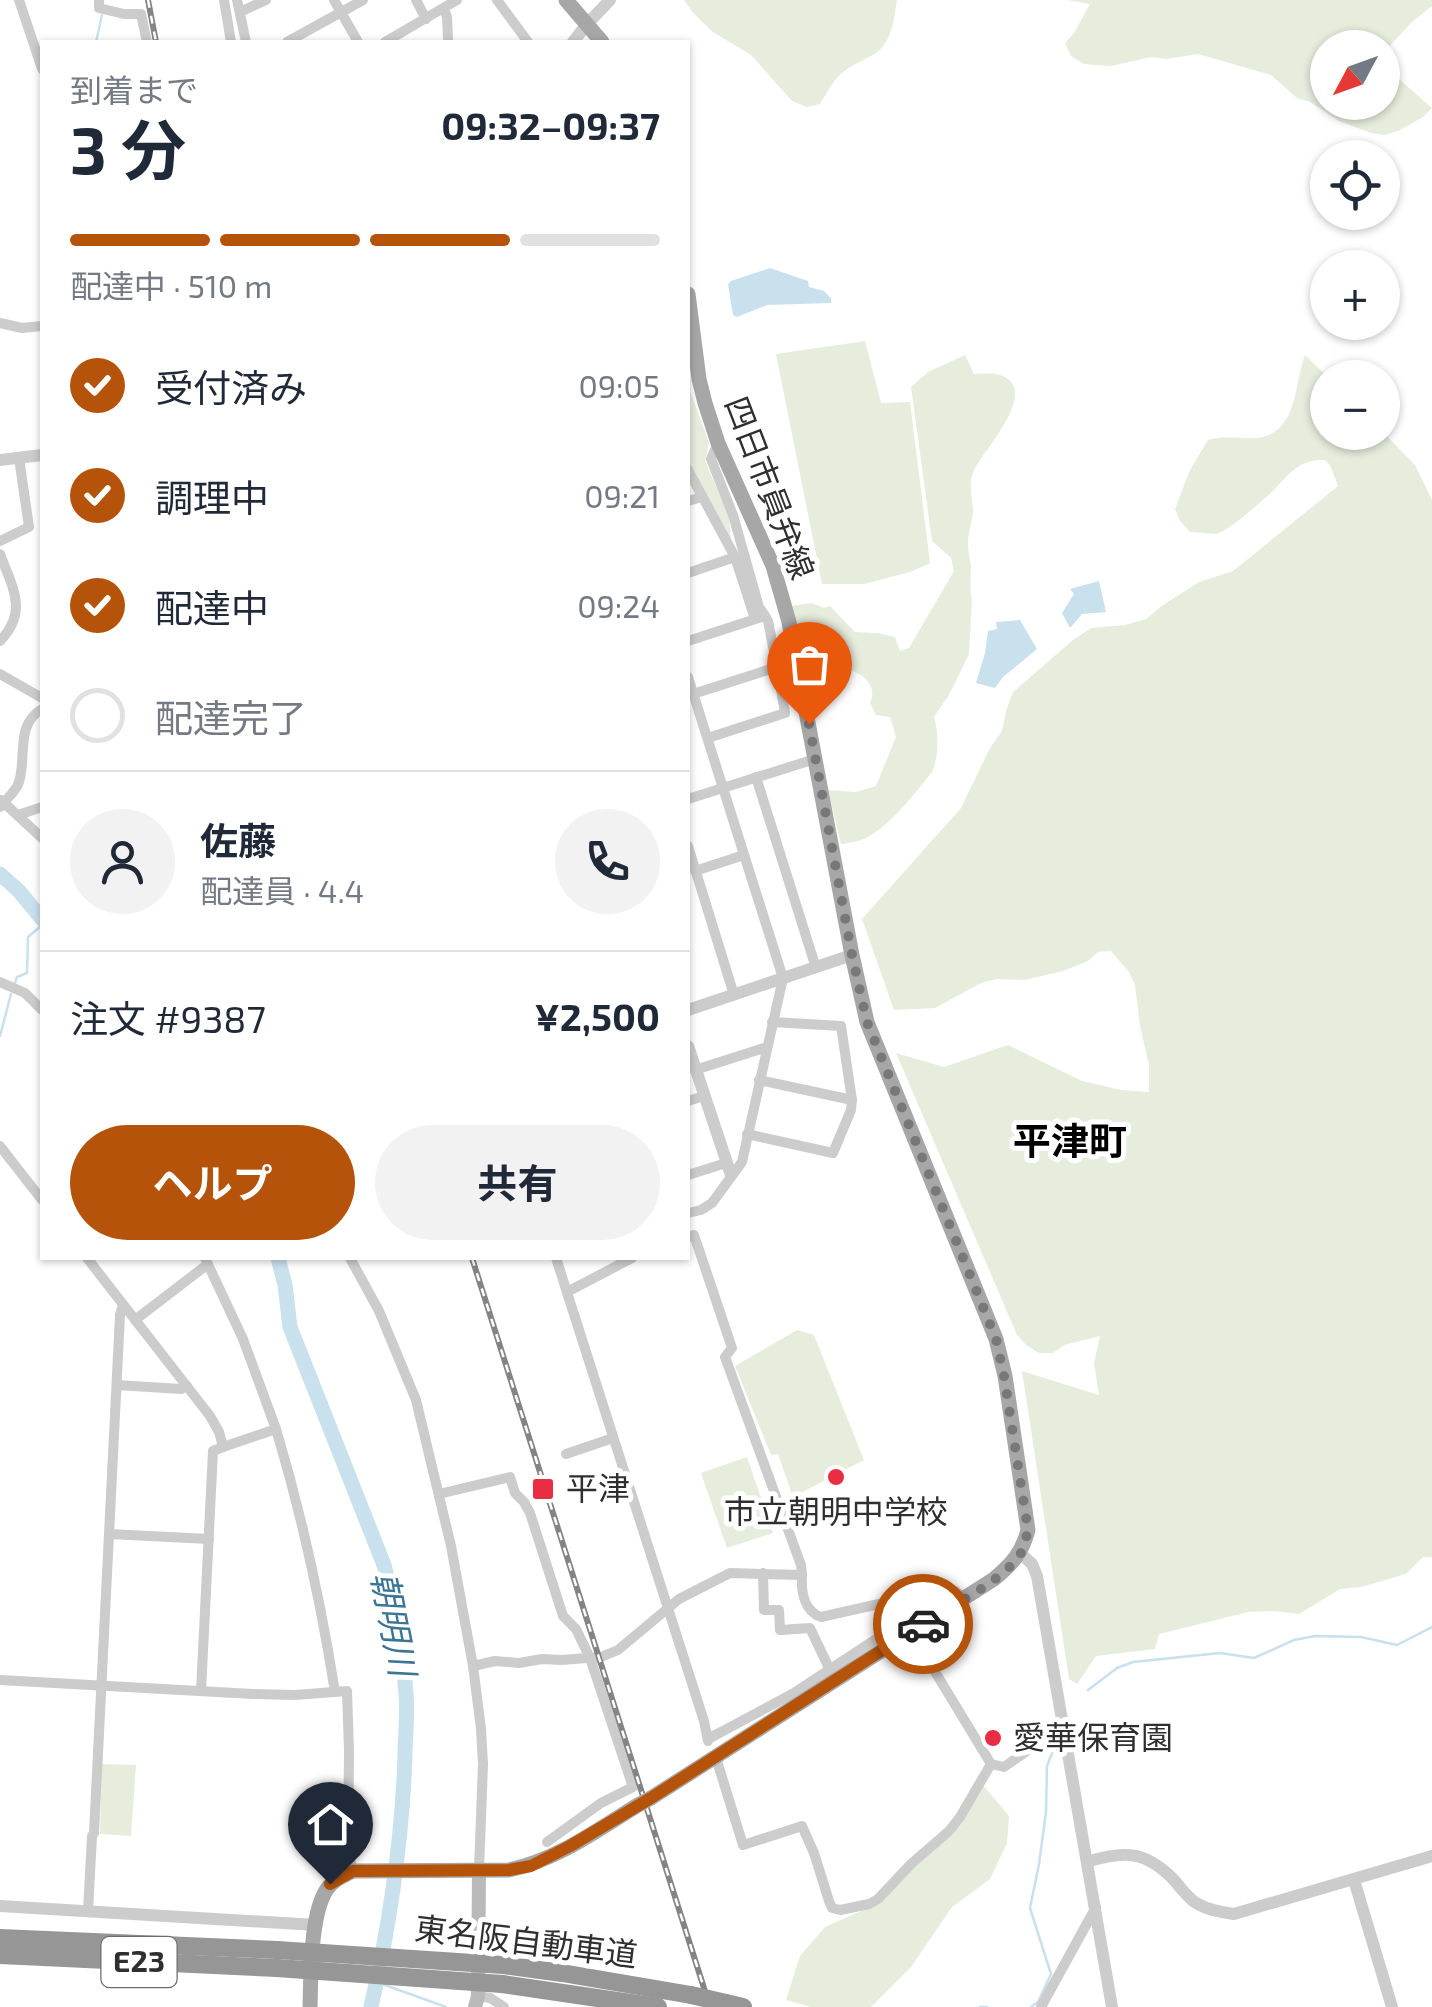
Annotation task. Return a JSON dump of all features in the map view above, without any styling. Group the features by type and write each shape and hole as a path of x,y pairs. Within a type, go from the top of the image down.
{"highway":[{"name":"東名阪自動車道","path":"0,1938 503,1974 562,1972 735,2005"},
{"name":"東名阪自動車道","path":"0,1955 277,1959"},
{"name":"東名阪自動車道","path":"503,1974 658,2007"}],"main road":[{"path":"566,0 600,40"},
{"name":"四日市員弁線","path":"690,332 698,379 718,443 773,566 789,622 867,1022 996,1339 1028,1530 1020,1553"},
{"path":"310,2007 317,1913 326,1889 336,1880 360,1871 509,1870 531,1866 644,1802 959,1595 994,1580 1020,1553"},
{"path":"474,1870 477,2001"}],"street":[{"path":"19,0 40,63"},
{"path":"224,0 231,40"},
{"path":"246,40 238,6 266,0"},
{"path":"334,0 357,40"},
{"path":"291,40 362,0"},
{"path":"416,0 426,19"},
{"path":"497,0 527,40"},
{"path":"575,40 610,0"},
{"path":"389,40 449,4"},
{"path":"448,39 449,4"},
{"path":"102,6 142,14 147,40"},
{"path":"0,323 22,328 40,326"},
{"path":"718,443 711,459 733,515 760,617"},
{"path":"0,460 40,455"},
{"path":"0,541 29,527 18,458"},
{"path":"690,474 735,558 760,617 768,621 785,713 708,738"},
{"path":"690,500 702,496"},
{"path":"0,554 18,606 10,631 0,640"},
{"path":"690,572 735,558"},
{"path":"690,640 760,617"},
{"path":"694,694 777,667"},
{"path":"0,674 40,697"},
{"path":"690,683 782,978 742,1162 728,1169 690,1175"},
{"path":"40,710 26,725 19,782 1,803 40,832"},
{"path":"690,797 815,758"},
{"path":"756,777 816,968"},
{"path":"18,814 40,808"},
{"path":"690,853 734,995"},
{"path":"695,872 744,856"},
{"path":"690,1009 852,955"},
{"path":"1,982 24,993 40,1008"},
{"path":"747,1134 833,1153 851,1110 841,1026 772,1022"},
{"path":"695,1070 767,1047"},
{"path":"690,1053 728,1169 712,1203 690,1213"},
{"path":"760,1080 852,1100"},
{"path":"690,1100 704,1096"},
{"path":"0,1146 40,1197"},
{"path":"690,1236 694,1235 732,1348 725,1357 801,1565 801,1590 814,1614 821,1617 919,1595 959,1595"},
{"path":"89,1260 210,1416 223,1448"},
{"path":"351,1260 379,1311 416,1400 439,1494 473,1666 483,1764 474,1870"},
{"path":"557,1260 708,1740 830,1670 902,1622 959,1595"},
{"path":"567,1292 628,1260"},
{"path":"135,1320 207,1261 244,1339 294,1489 335,1692"},
{"path":"88,1912 123,1305"},
{"path":"118,1385 180,1389 187,1386"},
{"path":"201,1690 214,1451 276,1430"},
{"path":"566,1454 613,1438"},
{"path":"439,1494 510,1477 515,1493 530,1513 563,1616 576,1630 590,1658 633,1788 601,1804 547,1842"},
{"path":"109,1534 209,1539"},
{"path":"1020,1553 1032,1564 1037,1576 1112,2007"},
{"path":"473,1666 495,1661 601,1657 618,1650 694,1590 730,1573 802,1575"},
{"path":"763,1573 764,1610 780,1610 780,1630 810,1628 830,1670"},
{"path":"916,1642 990,1764 1004,1767 1064,1725"},
{"path":"0,1680 294,1694 346,1691 348,1851 360,1871"},
{"path":"717,1761 743,1846 802,1826 828,1901 832,1908 840,1910 878,1899 936,1844 960,1817 990,1764"},
{"path":"1088,1862 1127,1853 1149,1859 1194,1902 1234,1914 1432,1856"},
{"path":"1354,1880 1392,2007"},
{"path":"0,1906 316,1924"},
{"path":"1041,2007 1096,1908"},
{"path":"477,2001 490,1998 504,2007"}],"green space":[{"path":"684,0 897,0 891,32 884,45 839,75 820,104 807,107 792,101 751,55 713,32"},
{"path":"1067,0 1432,0 1432,6 1400,35 1400,30 1310,30 1310,102 1297,98 1271,75 1198,54 1151,57 1111,66 1084,64 1071,56 1065,43 1090,4"},
{"path":"1400,80 1432,108 1423,117 1384,135 1339,121 1400,120"},
{"path":"865,341 881,403 910,402 930,563 864,584 822,584 776,354"},
{"path":"965,355 974,374 1005,377 1013,386 1015,397 1004,425 972,478 969,654 934,717 938,745 932,772 883,826 864,839 841,844 828,790 856,792 876,786 896,737 890,717 876,715 870,703 871,687 861,676 846,669 829,668 806,679 791,606 830,606 855,632 895,637 900,651 909,648 954,571 951,558 932,541 911,387 928,372"},
{"path":"1305,355 1310,360 1310,450 1400,450 1415,465 1432,500 1432,1557 1423,1557 1406,1574 1340,1589 1299,1614 1248,1612 1159,1634 1155,1649 1096,1656 1077,1684 1069,1679 1022,1371 1099,1395 1094,1363 1100,1336 1064,1345 1053,1353 1039,1353 1017,1335 896,1053 944,1067 1008,1045 1082,1081 1149,1092 1149,1065 1135,985 1111,951 1098,952 1088,961 1063,971 1024,980 981,983 935,1008 894,1010 862,919 961,808 1002,731 1013,692 1091,628 1146,619 1199,582 1233,571 1338,486 1330,465 1325,460 1314,461 1297,467 1242,518 1217,534 1190,532 1180,521 1175,509 1190,470 1208,440 1270,434 1288,417"},
{"path":"690,391 709,443 705,461 729,516 731,539 690,467"},
{"path":"797,1330 814,1335 864,1460 793,1497 778,1454 771,1455 735,1366"},
{"path":"747,1457 773,1533 727,1548 701,1473"},
{"path":"102,1764 136,1765 131,1836 100,1834"},
{"path":"982,1784 1009,1816 1007,1843 990,1879 952,1907 911,1967 871,2007 811,2007 786,2000 800,1956 825,1927 872,1906 954,1821"}],"water":[{"path":"770,268 808,281 809,287 824,291 831,303 767,305 737,317 733,315 728,284"},
{"path":"1099,581 1106,612 1082,614 1070,628 1062,613 1074,594 1070,589"},
{"path":"1020,620 1037,649 995,688 976,683 988,631 997,629 996,622"}],"waterway":[{"path":"96,40 102,15"},
{"name":"朝明川","path":"0,874 40,917"},
{"path":"14,986 17,977 27,973 28,937 40,927"},
{"path":"0,1036 11,994"},
{"name":"朝明川","path":"279,1260 290,1327 384,1565 403,1662 407,1709 401,1819 389,1914 371,2007"},
{"path":"1088,1690 1117,1668 1133,1662 1220,1653 1254,1658 1294,1640 1315,1636 1361,1637 1397,1645 1432,1627"},
{"path":"1031,2007 1038,2002 1051,1974 1030,1908 1046,1812 1047,1766 1058,1738"},
{"path":"382,1984 446,2007"},
{"path":"980,2007 987,2007"}],"railway":[{"path":"148,0 156,40"},
{"path":"473,1260 710,2007"}],"way so far":[{"path":"809,724 867,1022 996,1339 1028,1530 1012,1564 994,1580 923,1624"}],"place":[{"name":"市立朝明中学校","path":"836,1477"},
{"name":"平津","path":"543,1489"},
{"name":"愛華保育園","path":"993,1738"}],"district":[{"name":"平津町","path":"1070,1142"}],"route":[{"path":"330,1884 353,1871 509,1870 531,1866 651,1798 923,1624"}]}
